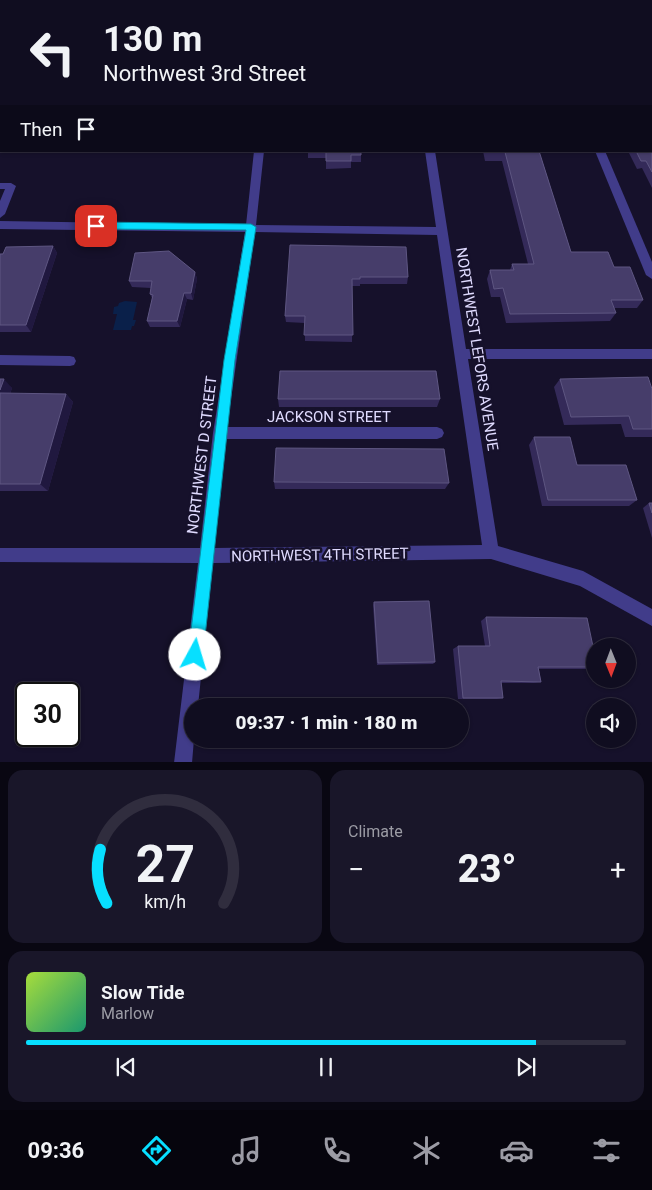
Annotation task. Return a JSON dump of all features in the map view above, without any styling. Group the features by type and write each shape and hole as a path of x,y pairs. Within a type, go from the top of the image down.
{"street":[{"name":"NORTHWEST D STREET","path":"183,762 220,433 251,227 259,152"},
{"name":"NORTHWEST LEFORS AVENUE","path":"430,152 490,552"},
{"path":"600,152 652,276"},
{"path":"0,186 11,186 0,214"},
{"path":"0,225 442,231"},
{"path":"461,354 652,354"},
{"path":"0,360 70,361"},
{"name":"JACKSON STREET","path":"220,433 437,433"},
{"name":"NORTHWEST 4TH STREET","path":"0,555 206,556 490,552 584,579 652,618"}],"water":[{"path":"125,301 137,302 133,320 136,320 134,326 132,326 131,330 113,330 117,314 113,314 114,307"}],"building":[{"path":"326,152 361,152 361,155 351,155 351,161 326,161"},
{"path":"505,152 539,152 571,252 608,252 614,267 630,267 643,300 611,300 616,313 510,314 503,288 494,289 490,270 514,270 512,264 534,264"},
{"path":"636,152 652,152 652,172 646,161 641,161"},
{"path":"290,245 406,247 408,277 360,277 360,279 352,279 353,335 304,335 305,316 285,316"},
{"path":"53,246 26,325 0,325 0,254 3,254 6,247"},
{"path":"169,251 195,272 191,293 184,293 177,321 147,321 153,295 150,294 152,281 129,281 135,253"},
{"path":"280,371 436,371 440,399 278,399"},
{"path":"648,377 652,389 652,429 633,429 629,416 571,417 560,379"},
{"path":"0,379 4,379 0,390"},
{"path":"0,393 66,394 40,484 0,484"},
{"path":"534,437 570,437 577,465 626,465 637,500 548,500"},
{"path":"276,448 444,449 449,483 274,482"},
{"path":"429,601 435,662 378,663 374,602"},
{"path":"486,617 587,618 591,638 586,638 586,667 538,667 541,682 501,681 503,698 463,698 458,646 490,646"}],"route":[{"path":"96,226 251,227 220,433 195,655"}]}
